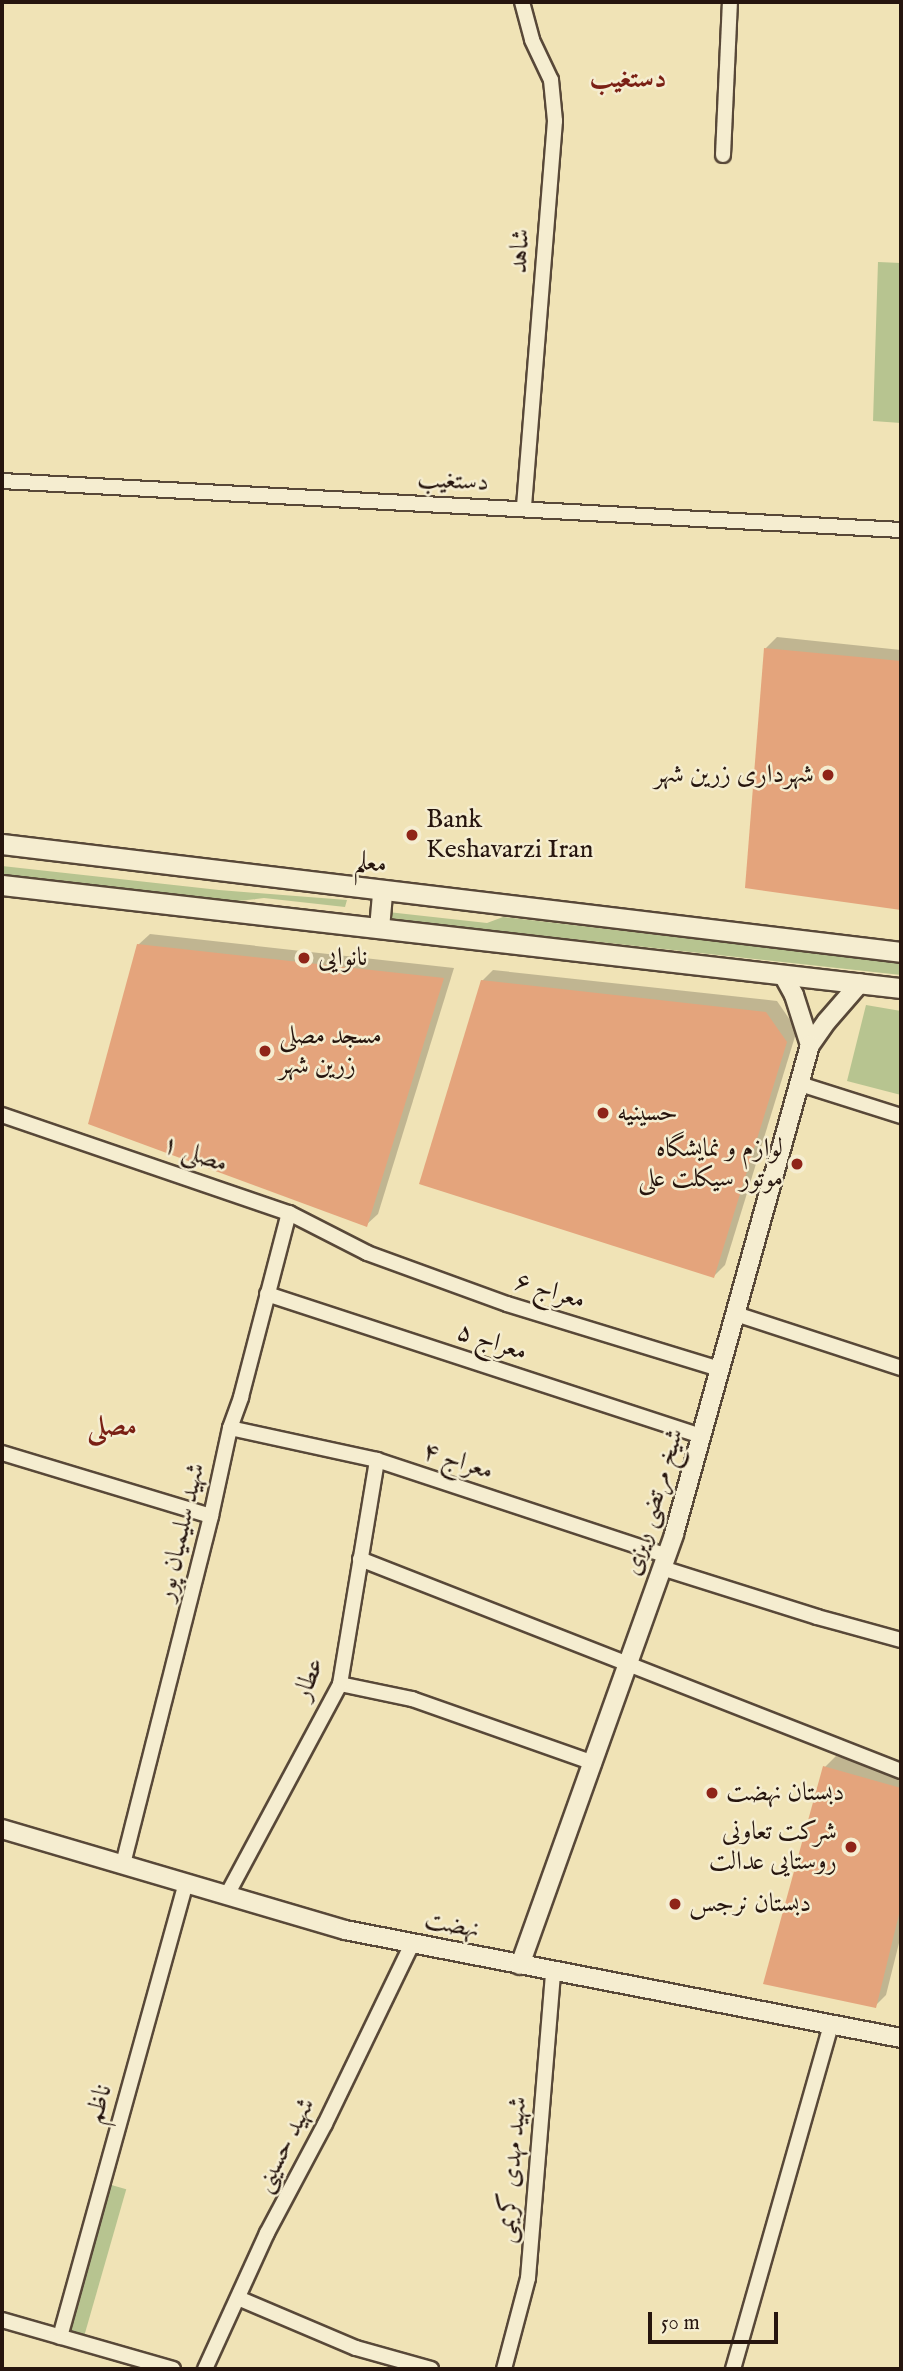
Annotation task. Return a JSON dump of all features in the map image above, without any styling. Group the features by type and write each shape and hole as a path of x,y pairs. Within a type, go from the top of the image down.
{"main road":[{"name":"معلم","path":"2,844 901,952"},
{"path":"2,885 901,988"},
{"path":"379,929 382,890"}],"street":[{"name":"شاهد","path":"522,2 532,40 551,80 555,121 524,509"},
{"path":"723,155 730,2"},
{"name":"دستغیب","path":"2,481 901,530"},
{"path":"783,975 794,995 810,1045"},
{"name":"شیخ مرتضی ریزی","path":"520,1965 664,1562 702,1436 810,1045 860,983"},
{"path":"800,1084 901,1116"},
{"name":"مصلی ۱","path":"2,1115 289,1213 367,1253"},
{"name":"شهید سلیمیان پور","path":"123,1864 211,1516 230,1428 241,1396 289,1213"},
{"name":"معراج ۶","path":"367,1253 507,1304 720,1368"},
{"name":"معراج ۵","path":"267,1294 702,1436"},
{"path":"736,1314 901,1368"},
{"name":"معراج ۴","path":"230,1428 377,1460 817,1618 901,1640"},
{"path":"2,1453 211,1516"},
{"name":"عطار","path":"227,1895 340,1684 377,1460"},
{"path":"360,1559 901,1771"},
{"path":"340,1684 411,1699 594,1763"},
{"name":"نهضت","path":"2,1829 345,1930 901,2038"},
{"name":"ناظم","path":"60,2337 186,1883"},
{"name":"شهید حسینی","path":"205,2369 411,1944"},
{"name":"شهید مهدی کریمی","path":"504,2369 528,2278 553,1971"},
{"path":"733,2369 831,2024"},
{"path":"238,2298 356,2348 430,2369"},
{"path":"2,2320 173,2369"}],"green space":[{"path":"878,262 901,263 901,423 873,421"},
{"path":"2,866 219,890 347,900 345,907 264,898 229,902 2,878"},
{"path":"388,912 487,923 503,917 901,963 901,975 388,919"},
{"path":"866,1005 901,1011 901,1095 847,1081"},
{"path":"108,2184 126,2189 84,2337 66,2332"}],"building":[{"name":"شهرداری زرین شهر","path":"764,648 901,661 901,910 745,888"},
{"name":"مسجد مصلی زرین شهر","path":"137,944 444,978 367,1227 88,1124"},
{"name":"حسینیه","path":"481,980 766,1012 787,1042 714,1278 419,1184"},
{"name":"شرکت تعاونی روستایی عدالت","path":"823,1766 901,1788 901,1906 876,2008 763,1984"}],"place":[{"name":"شهرداری زرین شهر","path":"828,775"},
{"name":"Bank Keshavarzi Iran","path":"412,835"},
{"name":"نانوایی","path":"304,958"},
{"name":"مسجد مصلی زرین شهر","path":"265,1051"},
{"name":"حسینیه","path":"603,1113"},
{"name":"لوازم و نمایشگاه موتور سیکلت علی","path":"797,1164"},
{"name":"دبستان نهضت","path":"712,1793"},
{"name":"شرکت تعاونی روستایی عدالت","path":"851,1847"},
{"name":"دبستان نرجس","path":"675,1904"}],"district":[{"name":"دستغیب","path":"628,80"},
{"name":"مصلی","path":"112,1428"}]}
